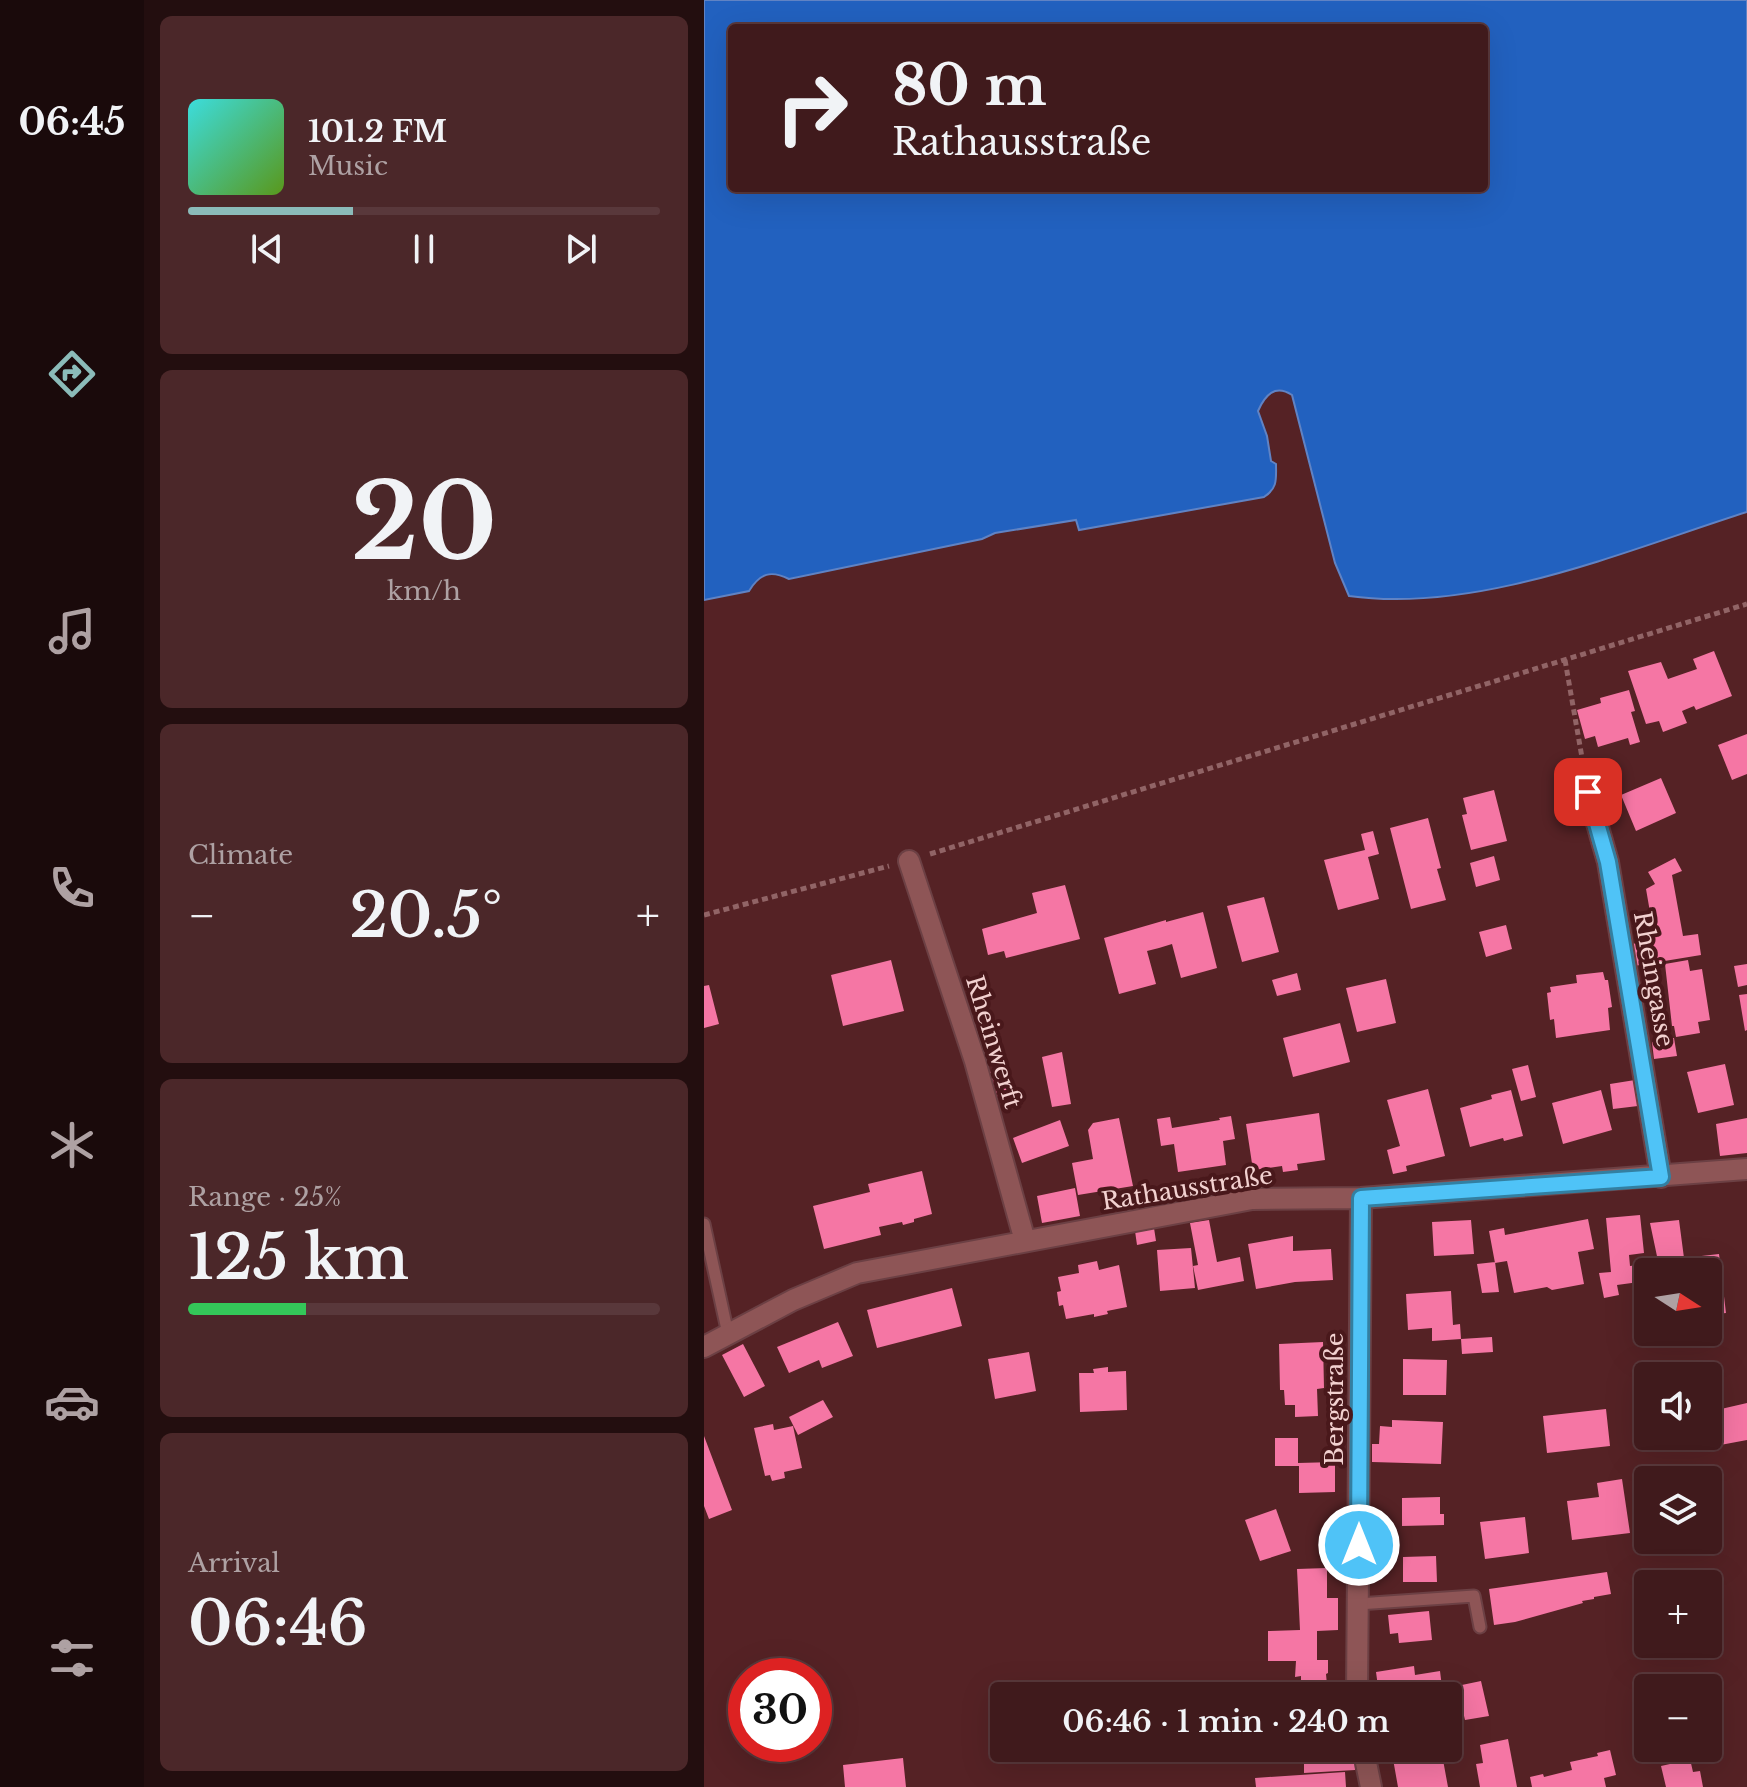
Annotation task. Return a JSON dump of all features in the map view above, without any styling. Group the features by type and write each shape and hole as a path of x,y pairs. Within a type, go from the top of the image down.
{"street":[{"name":"Rheingasse","path":"1588,792 1608,862 1661,1177"},
{"name":"Rheinwerft","path":"909,861 975,1061 1025,1241"},
{"name":"Rathausstraße","path":"704,1347 793,1300 857,1273 1252,1199 1361,1198 1747,1169"},
{"name":"Bergstraße","path":"1357,1682 1361,1198"},
{"path":"1366,1762 1371,1787"}],"lane":[{"path":"704,1224 728,1334"},
{"path":"1358,1604 1474,1596 1480,1627"}],"path":[{"path":"704,915 909,861 1747,604"},
{"path":"1565,660 1588,792"}],"water":[{"path":"704,0 1747,0 1747,512 1601,560 1499,588 1448,596 1398,599 1349,596 1335,563 1292,395 1276,391 1267,396 1258,411 1267,436 1271,461 1276,464 1274,487 1264,497 1079,530 1076,520 995,533 982,539 789,579 766,575 757,580 749,591 704,600"}],"building":[{"path":"1714,651 1732,696 1696,710 1694,706 1682,711 1687,723 1663,732 1659,721 1646,724 1628,671 1661,662 1668,679 1697,669 1693,659"},
{"path":"1629,690 1635,711 1631,712 1640,742 1630,745 1628,738 1598,747 1595,736 1585,739 1577,710 1601,703 1600,698"},
{"path":"1747,734 1747,774 1732,780 1718,745"},
{"path":"1661,778 1676,813 1636,831 1621,795"},
{"path":"1494,790 1507,841 1471,850 1462,815 1467,814 1463,798"},
{"path":"1428,818 1446,900 1411,909 1390,828"},
{"path":"1373,831 1379,854 1368,857 1379,899 1338,910 1324,860 1365,850 1361,834"},
{"path":"1494,856 1500,880 1476,887 1470,863"},
{"path":"1675,858 1682,871 1672,875 1683,936 1698,934 1701,955 1634,966 1631,944 1655,941 1646,889 1655,884 1648,872"},
{"path":"1065,885 1080,939 1006,958 1004,951 988,955 982,929 1037,913 1032,893"},
{"path":"1264,897 1279,952 1242,962 1227,906"},
{"path":"1203,912 1217,968 1181,978 1172,944 1147,951 1156,984 1119,994 1104,938"},
{"path":"1506,925 1512,949 1486,957 1479,932"},
{"path":"891,960 904,1011 843,1026 831,975"},
{"path":"1688,960 1690,971 1702,969 1710,1020 1698,1022 1700,1033 1676,1037 1665,964"},
{"path":"1747,964 1747,985 1738,987 1734,966"},
{"path":"1603,972 1605,980 1608,980 1612,1007 1608,1008 1610,1030 1556,1038 1554,1019 1550,1020 1547,993 1551,992 1550,987 1577,983 1576,975"},
{"path":"1297,973 1301,990 1277,996 1272,980"},
{"path":"1386,979 1396,1023 1357,1032 1346,988"},
{"path":"709,985 719,1024 704,1028 704,986"},
{"path":"1747,994 1747,1030 1745,1031 1739,995"},
{"path":"1340,1023 1350,1062 1293,1077 1283,1038"},
{"path":"1674,1038 1677,1056 1654,1059 1652,1042"},
{"path":"1062,1052 1071,1104 1052,1107 1042,1057"},
{"path":"1725,1064 1734,1105 1698,1113 1687,1072"},
{"path":"1528,1065 1536,1097 1521,1101 1512,1069"},
{"path":"1006,1067 1014,1092 998,1097 990,1072"},
{"path":"1635,1080 1638,1106 1613,1109 1610,1084"},
{"path":"1428,1089 1445,1156 1406,1166 1407,1171 1393,1174 1387,1150 1400,1146 1387,1100"},
{"path":"1511,1090 1523,1136 1470,1147 1460,1108"},
{"path":"1601,1090 1612,1130 1563,1144 1552,1103"},
{"path":"1319,1113 1325,1160 1297,1164 1298,1170 1283,1172 1282,1166 1253,1170 1246,1124"},
{"path":"1231,1116 1235,1139 1223,1141 1226,1165 1178,1172 1174,1144 1161,1146 1157,1119 1170,1117 1172,1128"},
{"path":"1119,1118 1133,1186 1078,1195 1072,1163 1093,1159 1088,1130 1093,1123"},
{"path":"1747,1118 1747,1153 1720,1156 1716,1124"},
{"path":"1060,1120 1069,1146 1022,1163 1013,1138"},
{"path":"922,1171 932,1214 903,1225 902,1222 879,1227 881,1235 824,1249 813,1206 870,1192 868,1184"},
{"path":"1075,1188 1080,1216 1042,1223 1037,1196"},
{"path":"1640,1215 1644,1253 1629,1255 1630,1266 1634,1266 1634,1283 1617,1285 1619,1295 1604,1298 1599,1273 1611,1272 1606,1218"},
{"path":"1588,1219 1594,1249 1578,1252 1584,1284 1514,1293 1507,1261 1495,1263 1489,1231 1504,1228 1505,1235"},
{"path":"1209,1220 1217,1262 1240,1257 1244,1281 1198,1290 1193,1266 1198,1265 1190,1223"},
{"path":"1471,1220 1474,1254 1434,1256 1432,1222"},
{"path":"1679,1220 1684,1258 1657,1258 1650,1223"},
{"path":"1154,1228 1156,1241 1137,1245 1135,1231"},
{"path":"1293,1236 1293,1251 1331,1249 1333,1280 1295,1282 1256,1289 1248,1244"},
{"path":"1191,1248 1195,1288 1160,1291 1157,1250"},
{"path":"1719,1254 1719,1258 1684,1258"},
{"path":"1097,1261 1099,1270 1119,1265 1127,1307 1094,1317 1094,1314 1066,1319 1063,1305 1059,1306 1057,1292 1061,1291 1058,1277 1079,1273 1078,1265"},
{"path":"1495,1262 1499,1292 1482,1293 1477,1264"},
{"path":"1722,1279 1726,1313 1722,1313"},
{"path":"952,1288 962,1326 877,1348 867,1310"},
{"path":"1451,1291 1453,1325 1460,1324 1461,1339 1432,1341 1432,1328 1408,1330 1406,1294"},
{"path":"838,1322 853,1356 822,1368 819,1360 789,1373 777,1347"},
{"path":"1492,1337 1493,1352 1462,1354 1461,1339"},
{"path":"1323,1342 1324,1388 1317,1389 1318,1416 1295,1417 1295,1405 1285,1405 1284,1390 1280,1390 1279,1344"},
{"path":"743,1344 765,1386 744,1397 722,1355"},
{"path":"1029,1352 1036,1391 995,1399 988,1359"},
{"path":"1403,1359 1447,1360 1446,1395 1403,1395"},
{"path":"1108,1367 1108,1372 1126,1371 1127,1410 1080,1412 1079,1373 1094,1373 1093,1369"},
{"path":"823,1400 833,1417 798,1435 789,1417"},
{"path":"1747,1403 1747,1440 1722,1445 1722,1409"},
{"path":"1606,1409 1610,1446 1547,1453 1543,1416"},
{"path":"1392,1420 1443,1422 1441,1464 1372,1462 1372,1444 1379,1444 1380,1426 1392,1427"},
{"path":"773,1424 774,1430 793,1426 802,1468 784,1472 785,1478 772,1481 770,1475 765,1476 754,1428"},
{"path":"704,1436 732,1510 709,1519 704,1506"},
{"path":"1275,1438 1298,1438 1298,1463 1335,1462 1335,1492 1299,1493 1299,1466 1275,1466"},
{"path":"1622,1479 1630,1533 1572,1540 1567,1501 1599,1497 1597,1483"},
{"path":"1440,1497 1440,1514 1444,1514 1444,1525 1402,1526 1402,1498"},
{"path":"1276,1509 1291,1551 1260,1561 1245,1520"},
{"path":"1525,1517 1529,1553 1485,1559 1480,1522"},
{"path":"1436,1556 1437,1582 1403,1582 1403,1557"},
{"path":"1327,1568 1327,1598 1338,1598 1338,1630 1317,1631 1317,1660 1328,1660 1327,1682 1290,1682 1301,1681 1301,1676 1295,1677 1296,1661 1268,1661 1268,1631 1300,1630 1297,1569"},
{"path":"1607,1572 1611,1594 1515,1622 1494,1625 1489,1589"},
{"path":"1429,1611 1432,1640 1399,1643 1398,1633 1390,1634 1388,1615"},
{"path":"1414,1666 1415,1675 1440,1671 1441,1682 1377,1682 1376,1672"},
{"path":"1481,1681 1489,1716 1465,1720 1462,1685"},
{"path":"1508,1739 1517,1787 1480,1787 1476,1764 1483,1763 1480,1745"},
{"path":"1610,1750 1616,1775 1604,1778 1606,1787 1532,1787 1530,1777 1572,1770 1570,1762"},
{"path":"903,1758 906,1787 845,1787 843,1765"},
{"path":"1304,1762 1355,1762 1355,1770 1304,1773"},
{"path":"1394,1762 1443,1762 1448,1787 1398,1787"},
{"path":"1691,1762 1693,1772 1700,1771 1703,1787 1666,1787 1661,1766"},
{"path":"1345,1772 1346,1787 1256,1787 1255,1778"}],"route":[{"path":"1359,1545 1361,1198 1661,1177 1608,862 1588,792"}]}
